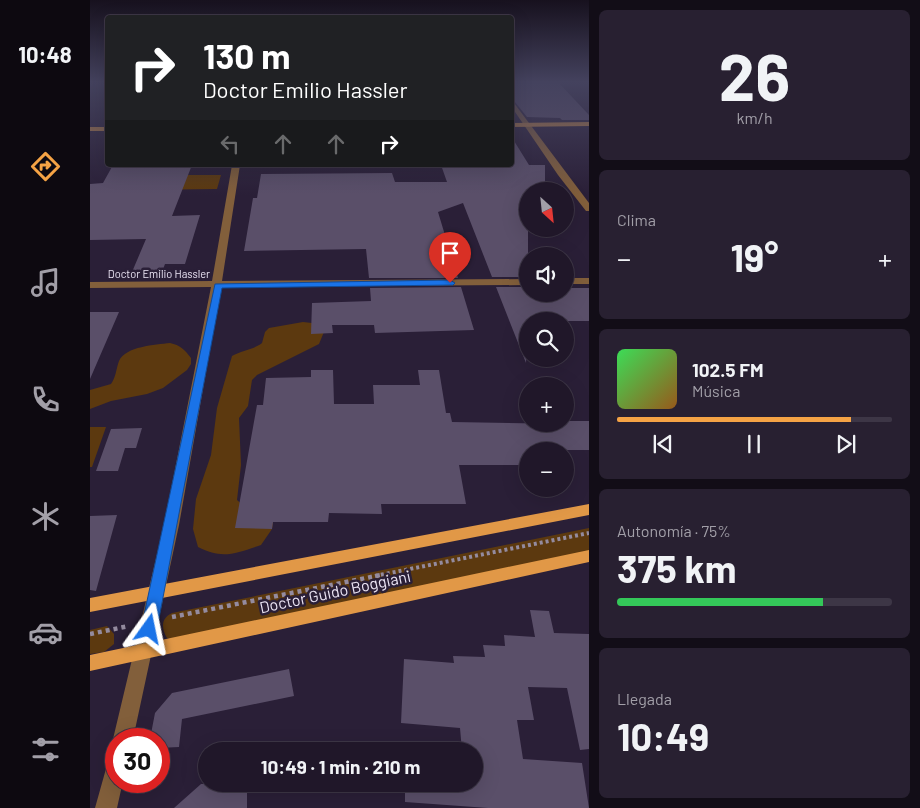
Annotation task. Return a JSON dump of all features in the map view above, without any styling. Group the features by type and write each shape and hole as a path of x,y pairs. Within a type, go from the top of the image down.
{"main road":[{"path":"90,606 589,509"},
{"name":"Doctor Guido Boggiani","path":"90,663 589,556"}],"street":[{"path":"524,120 561,173 589,209"},
{"path":"514,125 589,124"},
{"path":"90,129 105,129"},
{"path":"126,728 157,593 218,286 236,167"},
{"path":"574,281 589,281"},
{"name":"Doctor Emilio Hassler","path":"90,286 519,282"},
{"path":"106,808 109,793"}],"path":[{"path":"90,634 589,533"}],"shaded area":[{"path":"147,175 221,175 217,189 140,190"},
{"path":"303,322 321,324 326,327 319,344 257,375 252,380 248,406 239,418 241,465 237,500 245,507 273,522 272,529 261,545 244,551 222,554 207,551 198,547 193,529 196,499 211,455 217,408 232,356 262,343 265,332 269,328"},
{"path":"170,343 182,348 191,358 191,364 187,370 163,388 147,394 111,401 90,409 90,390 111,384 119,361 123,356 134,349"},
{"path":"90,427 106,427 92,467 90,467"},
{"path":"589,528 589,552 171,639 167,638 164,631 164,620 172,613"},
{"path":"107,626 114,634 114,644 104,652 90,654 90,630"}],"building":[{"path":"514,141 529,165 545,165 545,182 519,182 519,238 528,238 528,247 519,247 519,277 492,277 463,203 438,212 458,278 369,278 366,249 244,251 253,198 257,198 261,174 392,173 395,182 447,182 442,167 514,167"},
{"path":"112,167 191,167 172,216 200,215 185,264 165,264 162,272 132,272 146,239 90,240 90,184 103,183"},
{"path":"461,287 474,330 375,333 374,325 332,325 333,333 311,334 312,303 371,301 370,288"},
{"path":"496,287 519,287 519,302 574,302 574,288 589,288 589,321 574,321 574,312 519,312 519,345"},
{"path":"90,312 119,312 90,379"},
{"path":"311,370 333,370 334,404 374,404 373,385 420,385 418,370 439,370 446,413 450,413 452,422 519,423 519,432 574,432 574,421 589,421 589,450 574,450 574,442 519,442 519,465 459,465 466,504 381,504 382,514 329,513 328,522 273,522 272,529 235,528 257,405 263,405 266,378 311,377"},
{"path":"142,428 136,448 125,448 118,471 96,471 111,429"},
{"path":"117,515 96,591 90,590 90,516"},
{"path":"530,610 549,611 554,633 589,634 589,749 580,750 567,688 528,687 534,720 517,720 523,759 582,763 589,808 488,808 405,802 405,792 483,792 483,742 461,742 460,728 401,723 404,659 454,663 453,656 485,657 483,645 505,646 504,635 535,637"},
{"path":"289,669 294,696 182,719 179,747 170,747 170,728 152,728 155,713 172,693"},
{"path":"198,787 198,792 247,792 247,808 174,808"}],"route":[{"path":"149,629 218,286 450,283"}]}
